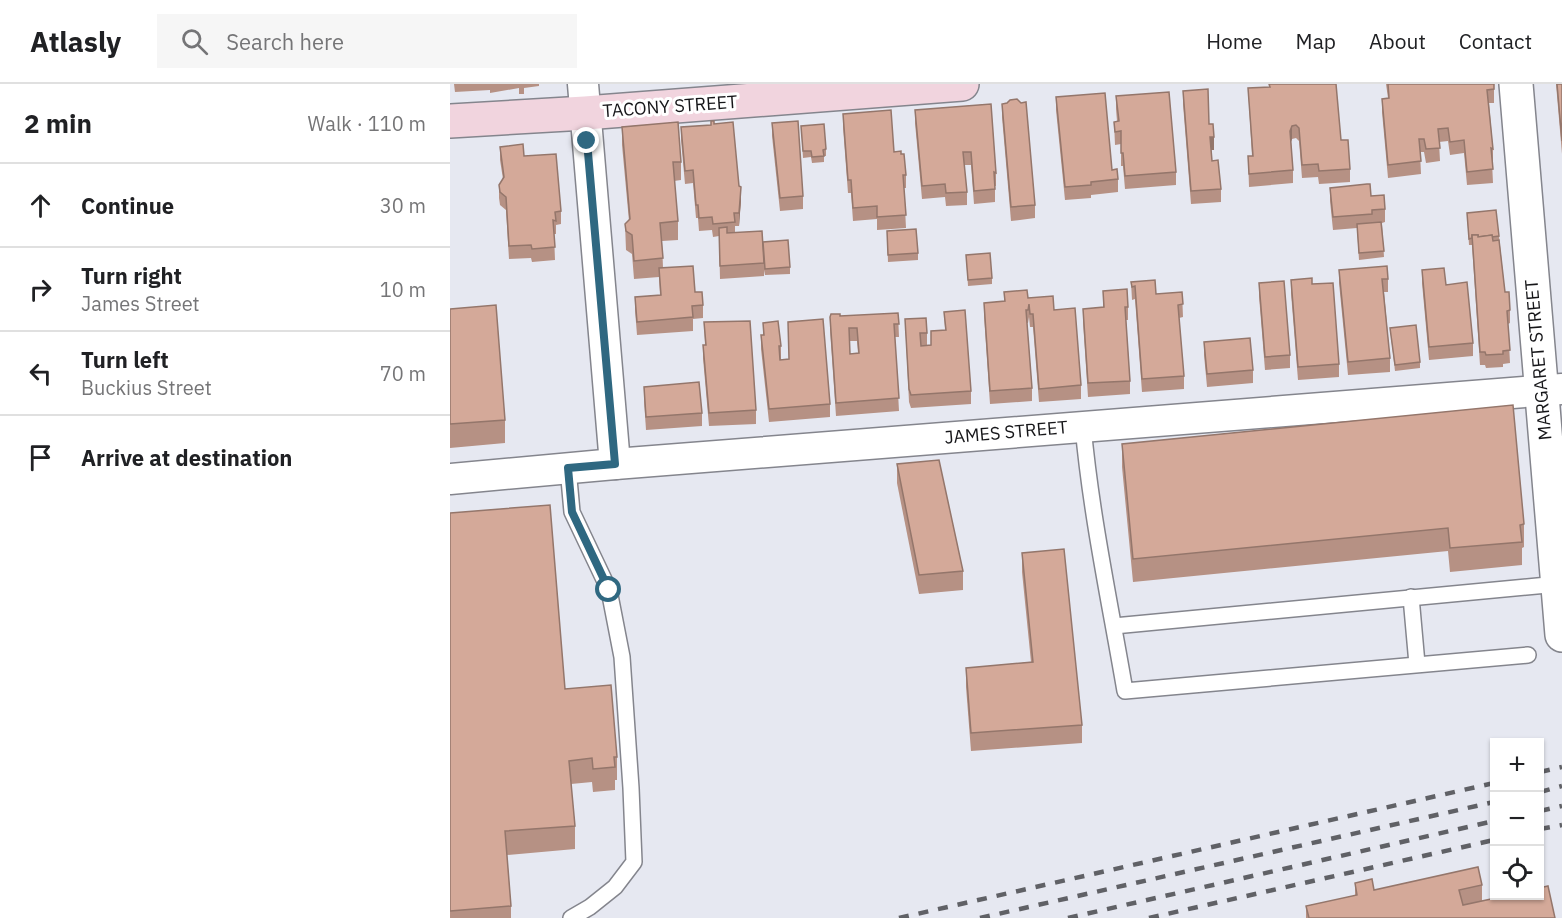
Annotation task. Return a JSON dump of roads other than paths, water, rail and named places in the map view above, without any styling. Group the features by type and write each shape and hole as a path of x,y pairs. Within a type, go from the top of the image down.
{"main road":[{"name":"TACONY STREET","path":"450,121 584,98 962,84"}],"street":[{"name":"MARGARET STREET","path":"1516,84 1551,390 1557,584 1562,635"},
{"path":"584,98 615,464"},
{"name":"JAMES STREET","path":"450,479 1083,426 1551,390"}],"lane":[{"path":"1083,426 1103,576 1125,691 1527,655"},
{"path":"568,468 572,512 609,590 622,657 634,862 615,887 590,907 571,918"},
{"path":"1114,626 1557,584"},
{"path":"1410,597 1417,664"}],"railway":[{"path":"1544,771 1562,767"},
{"path":"899,918 1490,784"},
{"path":"1544,791 1562,786"},
{"path":"980,918 1490,803"},
{"path":"1544,810 1562,806"},
{"path":"1068,918 1490,822"},
{"path":"1544,828 1562,825"},
{"path":"1149,918 1490,841"}]}
